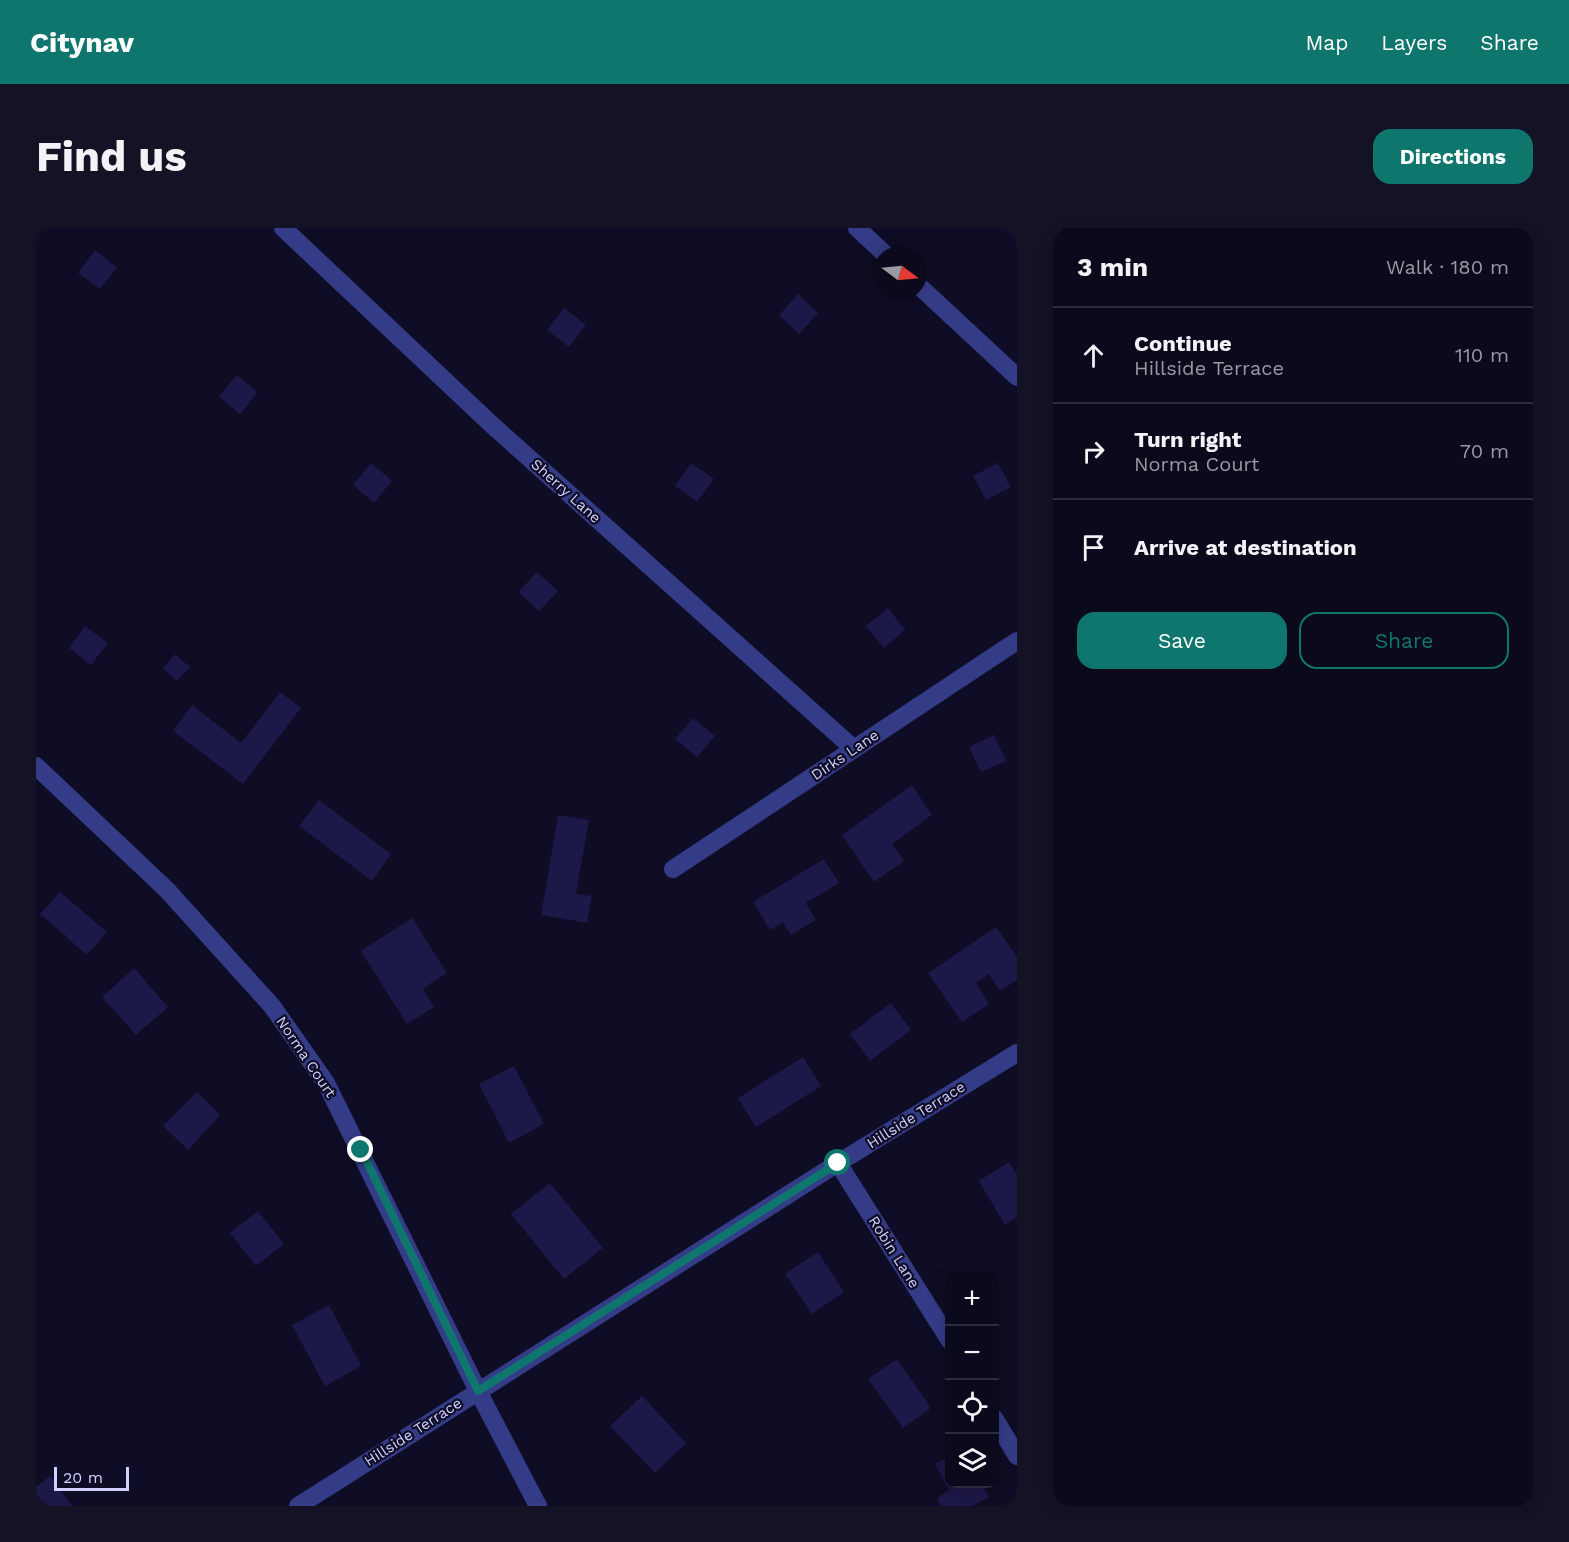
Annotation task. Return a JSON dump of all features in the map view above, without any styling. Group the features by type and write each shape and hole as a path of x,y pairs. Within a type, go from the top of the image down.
{"street":[{"name":"Sherry Lane","path":"283,228 500,432 854,749"},
{"path":"857,228 876,246"},
{"path":"927,293 1017,377"},
{"name":"Dirks Lane","path":"673,869 1017,640"},
{"name":"Norma Court","path":"36,766 182,906 272,1006 327,1083 478,1391 538,1506"},
{"name":"Hillside Terrace","path":"298,1506 838,1163 1017,1053"},
{"name":"Robin Lane","path":"838,1163 945,1333"},
{"path":"999,1426 1017,1456"}],"building":[{"path":"95,250 117,268 100,289 78,273"},
{"path":"798,294 818,313 799,334 779,315"},
{"path":"564,308 586,325 569,347 547,330"},
{"path":"237,375 258,392 240,414 219,396"},
{"path":"371,463 392,481 374,503 353,485"},
{"path":"691,463 714,479 697,502 675,486"},
{"path":"998,463 1011,487 986,500 973,476"},
{"path":"537,572 558,591 539,611 518,592"},
{"path":"888,608 905,630 884,648 866,626"},
{"path":"85,626 108,643 91,665 69,648"},
{"path":"175,654 190,667 177,681 163,669"},
{"path":"280,692 301,708 243,784 173,731 192,705 241,743"},
{"path":"693,718 715,736 697,757 675,739"},
{"path":"994,735 1006,761 981,772 969,747"},
{"path":"912,785 932,815 892,844 904,861 874,882 842,835"},
{"path":"319,800 391,854 372,881 299,826"},
{"path":"558,815 589,820 576,894 592,896 587,923 541,915"},
{"path":"824,859 839,883 806,903 816,920 791,935 783,922 770,930 753,902"},
{"path":"60,892 107,932 87,955 40,914"},
{"path":"412,918 447,973 423,989 434,1007 407,1024 361,951"},
{"path":"996,927 1017,957 1017,980 1000,991 989,974 976,983 989,1004 962,1022 928,973"},
{"path":"134,968 168,1007 136,1035 102,997"},
{"path":"891,1003 911,1030 870,1061 850,1034"},
{"path":"803,1057 821,1086 756,1127 738,1098"},
{"path":"514,1066 544,1124 509,1143 479,1084"},
{"path":"197,1092 220,1115 188,1150 163,1126"},
{"path":"1009,1162 1017,1175 1017,1217 1005,1225 979,1181"},
{"path":"550,1183 603,1248 564,1279 511,1214"},
{"path":"258,1211 284,1244 256,1266 230,1233"},
{"path":"818,1252 844,1292 812,1314 785,1274"},
{"path":"329,1305 361,1366 325,1386 292,1325"},
{"path":"897,1359 931,1408 903,1428 868,1379"},
{"path":"642,1396 686,1443 655,1473 610,1426"},
{"path":"945,1459 945,1483 935,1464"},
{"path":"50,1476 72,1506 36,1506 36,1487"},
{"path":"948,1488 984,1488 989,1497 973,1506 941,1506 937,1498 949,1490"}],"route":[{"path":"361,1150 478,1391 838,1163"}]}
